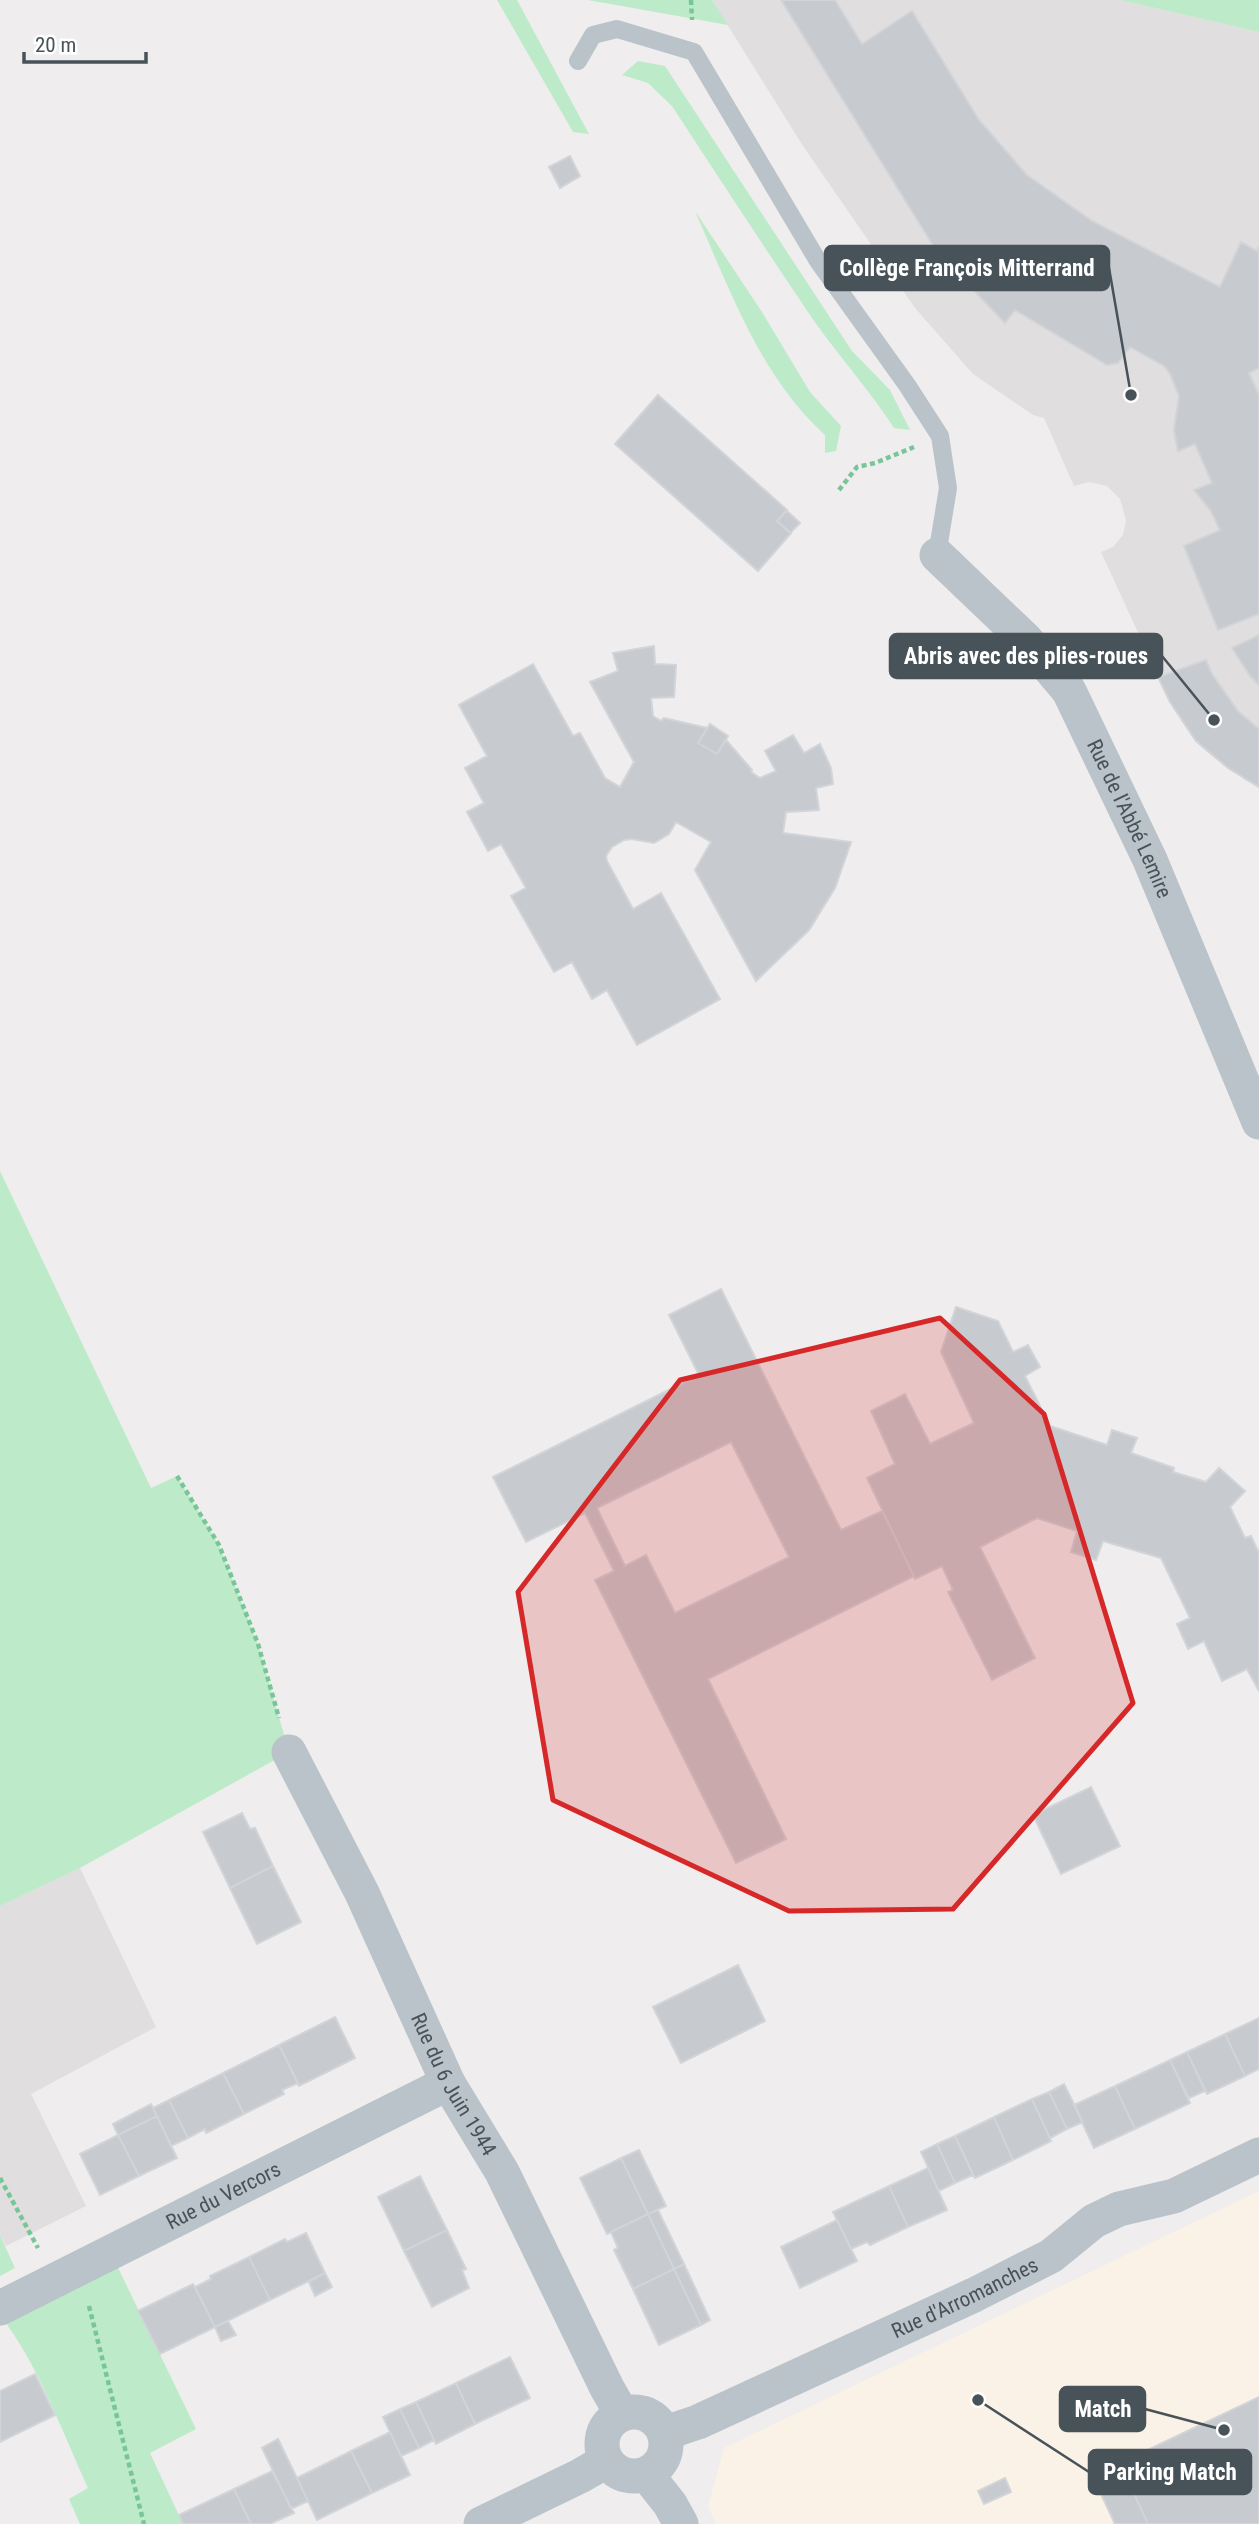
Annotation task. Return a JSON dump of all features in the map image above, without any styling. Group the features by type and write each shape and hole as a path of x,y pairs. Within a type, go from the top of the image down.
{"street":[{"name":"Rue de l'Abbé Lemire","path":"937,555 1026,640 1069,691 1160,884 1259,1122"},
{"name":"Rue du 6 Juin 1944","path":"289,1752 362,1893 448,2083 502,2172 601,2377 622,2414"},
{"name":"Rue du Vercors","path":"0,2308 448,2083"},
{"name":"Rue d'Arromanches","path":"665,2433 698,2422 974,2295 1051,2256 1094,2221 1119,2209 1174,2196 1259,2155"},
{"path":"639,2412 655,2419 665,2433 667,2450 664,2457 660,2465 647,2474 631,2477 617,2472 606,2461 602,2443 607,2426 622,2414 639,2412"},
{"path":"481,2524 606,2461"},
{"path":"647,2474 670,2504 681,2524"}],"lane":[{"path":"578,61 593,34 617,29 694,52 818,261 940,436 948,488 937,555"}],"path":[{"path":"839,490 857,467 875,463 940,436"},
{"path":"177,1476 219,1545 258,1644 289,1752"},
{"path":"0,2178 31,2234"},
{"path":"40,2287 63,2305 88,2301 144,2524"}],"highlighted area":[{"path":"940,1318 1044,1414 1133,1703 953,1909 789,1911 553,1800 518,1592 680,1380"}],"shaded area":[{"path":"712,0 1120,0 1259,32 1259,787 1206,751 1186,728 1170,702 1101,552 1113,547 1123,535 1126,520 1120,499 1107,486 1089,482 1074,486 1044,418 1033,415 973,374 915,308 803,146"},
{"path":"80,1868 156,2027 31,2094 86,2206 6,2246 0,2235 0,1906"},
{"path":"1259,2191 1259,2524 716,2524 708,2507 724,2448"}],"green space":[{"path":"497,0 517,0 589,134 573,132"},
{"path":"588,0 712,0 728,25"},
{"path":"1120,0 1259,0 1259,32"},
{"path":"638,61 665,66 852,351 890,390 910,430 894,428 814,321 672,106 648,83 622,75"},
{"path":"695,211 762,312 810,392 841,426 836,451 825,453 825,435 802,412 765,359 734,301"},
{"path":"0,1171 151,1488 177,1476 219,1545 258,1644 289,1752 80,1868 0,1906"},
{"path":"0,2235 15,2268 0,2276"},
{"path":"110,2251 196,2429 150,2453 183,2524 80,2524 69,2499 88,2488 38,2376 0,2315"}],"building":[{"path":"781,0 835,0 862,44 912,11 979,120 1027,175 1092,221 1220,287 1241,242 1257,251 1259,247 1259,368 1249,373 1259,395 1259,614 1218,630 1184,546 1220,530 1211,511 1194,490 1212,483 1195,444 1178,451 1174,430 1179,396 1164,366 1130,347 1118,363 1107,365 1015,310 1005,323 937,252"},
{"path":"570,156 580,176 560,188 549,167"},
{"path":"658,395 787,510 777,521 791,533 758,571 615,444"},
{"path":"787,511 800,523 790,533 777,521"},
{"path":"1259,635 1259,685 1232,648"},
{"path":"654,646 655,664 676,665 674,697 651,698 653,716 661,721 664,718 707,728 698,743 717,754 726,740 751,772 760,778 776,771 765,751 793,735 804,753 820,744 831,768 833,784 816,788 819,810 786,812 783,833 851,842 835,888 809,930 756,981 695,870 711,842 676,822 669,834 654,843 632,839 612,847 606,856 607,861 633,909 661,893 720,999 637,1045 607,990 592,999 572,962 554,972 511,896 526,888 501,844 488,851 467,812 484,803 465,768 487,756 459,705 533,664 573,736 580,733 605,778 620,787 634,762 590,682 618,671 613,653"},
{"path":"1206,660 1212,674 1238,711 1259,729 1259,787 1228,768 1196,741 1170,702 1158,677"},
{"path":"710,724 728,736 717,754 698,743"},
{"path":"721,1289 841,1530 882,1511 914,1576 708,1679 786,1839 736,1863 595,1580 614,1571 585,1513 526,1542 493,1477 699,1375 669,1315","holes":["731,1442 789,1557 675,1613 646,1555 625,1566 597,1508"]},
{"path":"956,1307 998,1321 1013,1352 1028,1345 1040,1367 1025,1376 1050,1426 1107,1445 1112,1430 1137,1438 1131,1453 1174,1468 1173,1472 1206,1482 1219,1468 1245,1491 1230,1507 1245,1538 1251,1536 1259,1553 1259,1691 1247,1669 1222,1681 1204,1641 1188,1649 1177,1624 1190,1618 1161,1558 1103,1541 1096,1560 1071,1552 1077,1531 1037,1518 980,1547 1035,1658 992,1680 948,1592 953,1590 942,1566 915,1579 867,1478 895,1464 871,1411 905,1394 930,1444 974,1423 941,1352"},
{"path":"1091,1787 1120,1846 1061,1874 1033,1815"},
{"path":"242,1813 250,1829 255,1828 273,1866 230,1888 203,1832"},
{"path":"273,1866 301,1922 257,1944 230,1888"},
{"path":"738,1965 765,2021 681,2063 653,2007"},
{"path":"335,2017 355,2058 299,2086 279,2045"},
{"path":"1259,2018 1259,2069 1245,2076 1225,2034"},
{"path":"1225,2034 1245,2076 1207,2094 1187,2052"},
{"path":"279,2045 298,2083 282,2090 284,2094 244,2114 223,2073"},
{"path":"1187,2052 1205,2091 1189,2098 1170,2060"},
{"path":"1170,2060 1190,2103 1135,2129 1115,2086"},
{"path":"223,2073 244,2114 206,2133 205,2129 188,2138 169,2100"},
{"path":"1064,2084 1083,2122 1067,2129 1049,2092"},
{"path":"1115,2086 1135,2129 1094,2148 1074,2105"},
{"path":"1049,2092 1067,2129 1050,2138 1032,2099"},
{"path":"1032,2099 1051,2141 1013,2160 994,2117"},
{"path":"169,2100 188,2138 171,2146 153,2108"},
{"path":"151,2104 157,2116 118,2135 113,2124"},
{"path":"157,2116 177,2158 139,2176 118,2135"},
{"path":"994,2117 1013,2160 975,2178 955,2136"},
{"path":"118,2135 139,2176 100,2195 80,2154"},
{"path":"955,2136 973,2175 955,2183 937,2144"},
{"path":"937,2144 955,2183 939,2191 921,2152"},
{"path":"639,2150 666,2206 648,2214 621,2158"},
{"path":"621,2158 648,2214 607,2234 580,2178"},
{"path":"928,2168 947,2210 908,2227 889,2186"},
{"path":"420,2176 447,2230 404,2251 378,2197"},
{"path":"889,2186 908,2227 870,2245 867,2242 851,2249 833,2212"},
{"path":"658,2210 684,2264 674,2269 648,2214"},
{"path":"648,2214 674,2269 633,2289 614,2250 618,2248 611,2232"},
{"path":"837,2220 857,2261 800,2288 781,2247"},
{"path":"447,2230 466,2269 462,2270 469,2288 432,2307 404,2251"},
{"path":"306,2233 325,2273 270,2300 249,2257 285,2239 287,2242"},
{"path":"249,2257 270,2300 215,2327 195,2287 211,2279 210,2276"},
{"path":"684,2264 710,2320 701,2325 674,2269"},
{"path":"674,2269 701,2325 659,2345 633,2289"},
{"path":"325,2273 332,2287 315,2296 309,2282"},
{"path":"193,2284 215,2327 160,2354 138,2311"},
{"path":"228,2321 236,2335 221,2341 215,2327"},
{"path":"510,2357 530,2398 475,2424 456,2383"},
{"path":"35,2374 55,2415 0,2442 0,2391"},
{"path":"456,2383 475,2424 436,2444 416,2402"},
{"path":"1259,2397 1259,2524 1148,2524 1120,2463"},
{"path":"416,2402 434,2440 419,2448 400,2409"},
{"path":"400,2409 419,2448 401,2456 383,2417"},
{"path":"390,2432 410,2475 372,2493 351,2451"},
{"path":"278,2439 308,2501 291,2509 262,2448"},
{"path":"351,2451 372,2493 317,2520 297,2478"},
{"path":"1120,2463 1148,2524 1115,2524 1093,2477"},
{"path":"272,2471 294,2513 270,2524 251,2524 234,2489"},
{"path":"1005,2478 1011,2492 984,2504 978,2491"},
{"path":"234,2489 251,2524 183,2524 179,2515"}],"place":[{"name":"Collège François Mitterrand","path":"1131,395"},
{"name":"Abris avec des plies-roues","path":"1214,720"},
{"name":"Parking Match","path":"978,2400"},
{"name":"Match","path":"1224,2430"}]}
